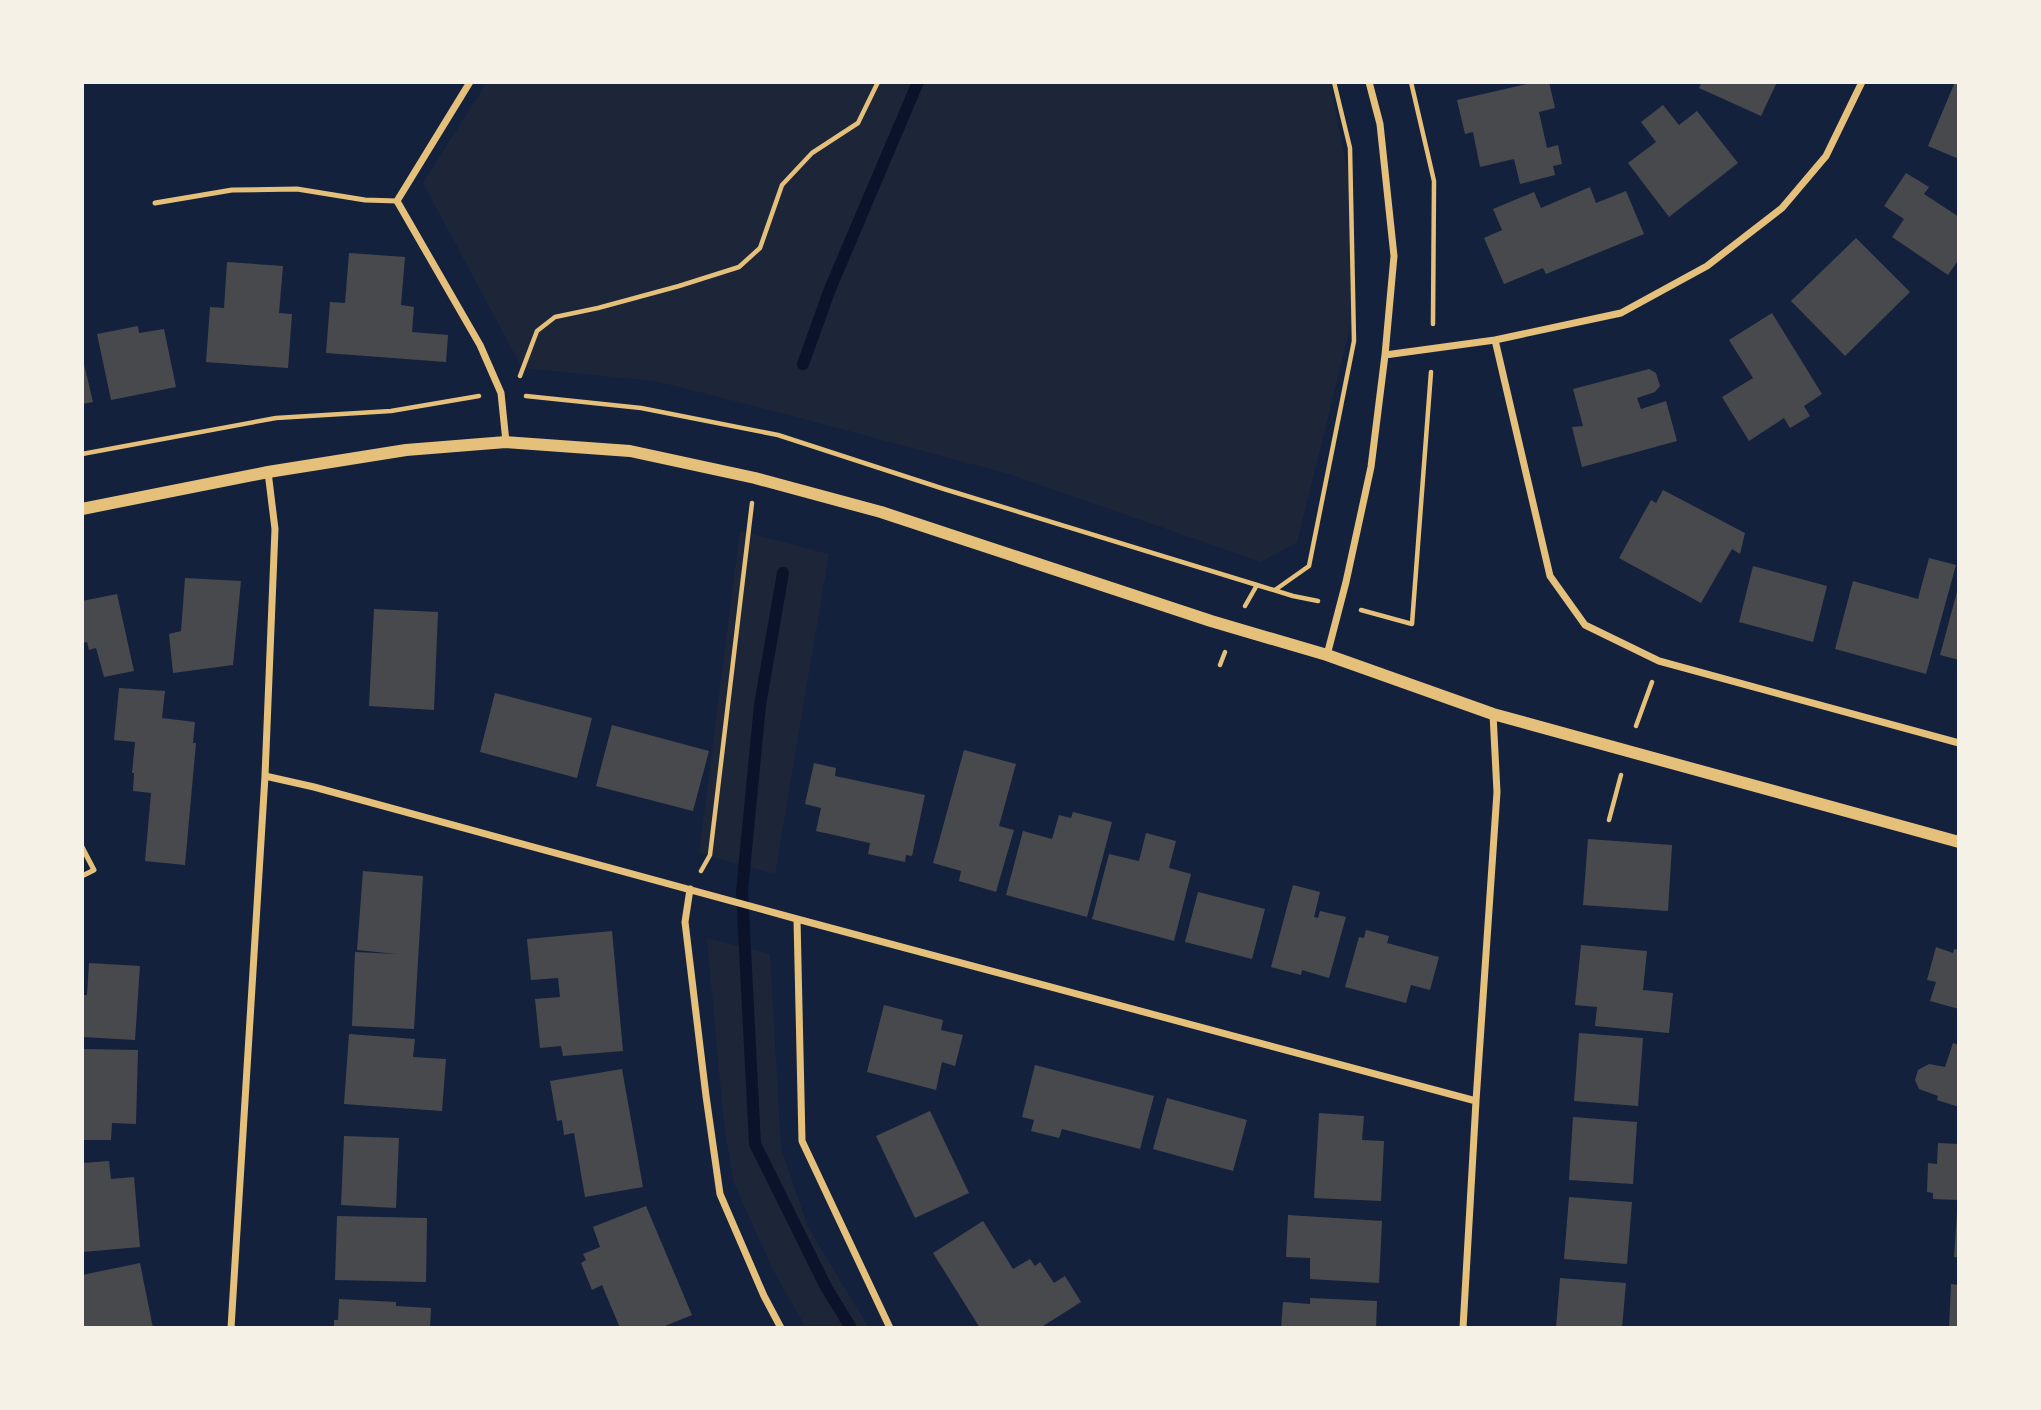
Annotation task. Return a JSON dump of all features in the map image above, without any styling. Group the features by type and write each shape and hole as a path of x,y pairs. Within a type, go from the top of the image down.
{"street":[{"path":"470,82 397,201 480,345 501,393 506,442"},
{"path":"1327,655 1371,467 1394,256 1380,124 1369,82"},
{"path":"1385,355 1494,340 1621,313 1707,266 1782,208 1826,156 1862,82"},
{"path":"1494,340 1550,576 1585,625 1659,661 1959,743"},
{"path":"82,509 268,472 406,450 506,442 630,451 755,478 881,512 1211,621 1327,655 1493,714 1959,842"},
{"path":"231,1328 265,776 275,529 268,472"},
{"path":"1463,1328 1497,792 1493,714"},
{"path":"265,776 1476,1101"},
{"path":"690,889 685,922 720,1194 764,1296 781,1328"},
{"path":"797,919 802,1141 890,1328"}],"lane":[{"path":"155,203 232,191 297,189 365,200 397,201"},
{"path":"82,847 94,870 82,876"}],"path":[{"path":"516,395 522,368 537,331 555,317 680,286 739,267 760,248 782,185 812,153 858,123 878,82"},
{"path":"1275,590 1309,566 1354,341 1350,148 1334,82"},
{"path":"82,454 276,418 391,411 501,393 641,408 778,435 1293,596 1412,624 1433,349 1434,181 1411,82"},
{"path":"690,889 710,855 755,478"}],"shaded area":[{"path":"487,82 1330,82 1350,183 1352,320 1297,542 1261,562 1009,474 770,410 655,381 522,368 423,183"},
{"path":"740,531 829,554 775,874 699,853"},
{"path":"707,938 770,954 781,1148 808,1227 869,1328 806,1328 773,1270 733,1181 723,1115"}],"building":[{"path":"1536,82 1549,82 1555,108 1539,112 1547,148 1558,145 1562,164 1553,166 1555,175 1520,184 1514,159 1480,167 1473,132 1465,134 1457,100"},
{"path":"1702,82 1777,82 1761,116 1699,88"},
{"path":"1955,82 1959,82 1959,159 1928,146"},
{"path":"1663,105 1679,125 1697,111 1738,163 1669,217 1628,163 1656,142 1641,122"},
{"path":"1906,173 1929,187 1924,194 1959,217 1959,259 1948,275 1892,237 1904,219 1884,206"},
{"path":"1590,187 1596,203 1626,191 1644,234 1546,274 1543,268 1504,284 1484,238 1502,230 1493,209 1534,192 1541,208"},
{"path":"1856,238 1910,292 1845,356 1791,301"},
{"path":"349,253 405,257 401,305 414,307 412,332 448,335 446,362 326,353 330,302 345,303"},
{"path":"227,262 283,266 279,313 292,314 288,368 206,362 210,307 224,308"},
{"path":"1772,313 1822,394 1804,406 1810,416 1790,428 1784,418 1749,441 1722,397 1753,378 1729,340"},
{"path":"138,326 139,333 164,329 176,387 111,400 97,334"},
{"path":"82,356 93,402 82,404"},
{"path":"1649,369 1656,373 1660,386 1655,392 1637,398 1641,409 1666,401 1677,441 1582,467 1572,427 1583,426 1573,389"},
{"path":"1663,490 1745,533 1740,554 1732,549 1701,603 1619,558 1651,500 1656,503"},
{"path":"1929,558 1956,565 1926,674 1835,649 1853,581 1918,599"},
{"path":"1753,566 1827,586 1813,642 1739,622"},
{"path":"185,578 241,581 233,665 173,673 169,634 181,631"},
{"path":"1959,588 1959,660 1940,655"},
{"path":"117,594 134,671 104,677 96,648 89,650 87,642 82,643 82,601"},
{"path":"374,609 438,612 434,710 369,706"},
{"path":"119,688 165,691 162,718 195,722 193,743 196,743 185,865 145,861 151,793 133,791 135,742 114,740"},
{"path":"495,693 592,718 577,778 480,752"},
{"path":"612,725 709,751 693,811 596,786"},
{"path":"964,750 1016,764 999,826 1014,830 996,892 959,881 961,871 933,863"},
{"path":"814,763 836,768 835,776 925,795 912,856 906,855 905,862 868,854 870,843 816,831 821,808 805,804"},
{"path":"1073,812 1112,822 1087,917 1006,895 1023,831 1052,839 1059,815 1071,818"},
{"path":"1146,833 1176,841 1169,868 1191,874 1174,941 1092,919 1109,854 1139,861"},
{"path":"1588,839 1672,845 1668,911 1583,905"},
{"path":"363,871 423,876 414,1029 352,1026 355,952 397,954 357,950"},
{"path":"1293,885 1320,892 1314,917 1318,918 1320,911 1346,917 1329,978 1302,970 1301,975 1271,967"},
{"path":"1198,892 1265,909 1252,959 1185,942"},
{"path":"1366,930 1389,936 1387,943 1439,957 1430,990 1411,985 1406,1003 1345,987 1359,937 1364,938"},
{"path":"612,931 623,1051 563,1056 561,1046 540,1048 535,999 560,997 558,978 531,980 527,939"},
{"path":"1581,945 1647,951 1643,990 1673,993 1669,1033 1595,1026 1597,1007 1575,1005"},
{"path":"1936,947 1953,953 1954,949 1959,950 1959,1009 1930,1001 1936,982 1927,980"},
{"path":"89,963 140,966 135,1040 82,1037 82,995 87,995"},
{"path":"884,1005 943,1020 941,1030 963,1035 955,1066 942,1062 936,1090 867,1072"},
{"path":"1579,1033 1643,1038 1638,1106 1574,1101"},
{"path":"349,1034 415,1039 413,1057 446,1059 442,1111 344,1104"},
{"path":"1953,1043 1959,1045 1959,1107 1937,1100 1938,1096 1919,1089 1915,1080 1918,1070 1929,1064 1945,1067"},
{"path":"82,1049 138,1050 136,1124 112,1123 111,1140 82,1140"},
{"path":"1035,1065 1154,1096 1140,1149 1062,1129 1059,1138 1031,1131 1034,1120 1022,1117"},
{"path":"622,1069 643,1187 585,1197 574,1133 564,1135 562,1120 557,1121 550,1081"},
{"path":"1167,1098 1247,1120 1233,1171 1153,1149"},
{"path":"930,1111 969,1193 915,1218 876,1136"},
{"path":"1319,1113 1364,1116 1362,1140 1384,1141 1381,1201 1314,1198"},
{"path":"1573,1117 1637,1122 1633,1184 1569,1180"},
{"path":"344,1136 399,1138 396,1208 341,1205"},
{"path":"1938,1143 1959,1144 1959,1200 1933,1199 1933,1193 1927,1192 1928,1163 1937,1164"},
{"path":"109,1161 111,1179 134,1177 140,1247 82,1252 82,1163"},
{"path":"1569,1197 1632,1202 1627,1264 1564,1259"},
{"path":"646,1206 692,1315 660,1328 620,1328 602,1285 592,1290 581,1263 586,1260 583,1254 600,1247 593,1227"},
{"path":"1959,1211 1959,1258 1954,1257"},
{"path":"1288,1215 1382,1221 1379,1283 1310,1279 1310,1258 1286,1257"},
{"path":"337,1216 427,1218 426,1282 335,1280"},
{"path":"983,1221 1013,1269 1030,1259 1035,1266 1040,1262 1054,1283 1065,1276 1081,1302 1040,1328 980,1328 933,1253"},
{"path":"140,1263 153,1328 82,1328 82,1275"},
{"path":"1560,1278 1626,1283 1622,1328 1556,1328"},
{"path":"1951,1284 1959,1285 1959,1328 1949,1328"},
{"path":"1310,1298 1377,1301 1376,1328 1281,1328 1283,1302 1310,1304"},
{"path":"339,1299 396,1302 396,1306 431,1308 430,1328 334,1328 334,1320 338,1320"}],"waterway":[{"path":"803,364 830,289 918,82"},
{"path":"783,573 760,705 742,891 755,1144 826,1287 851,1328"}]}
